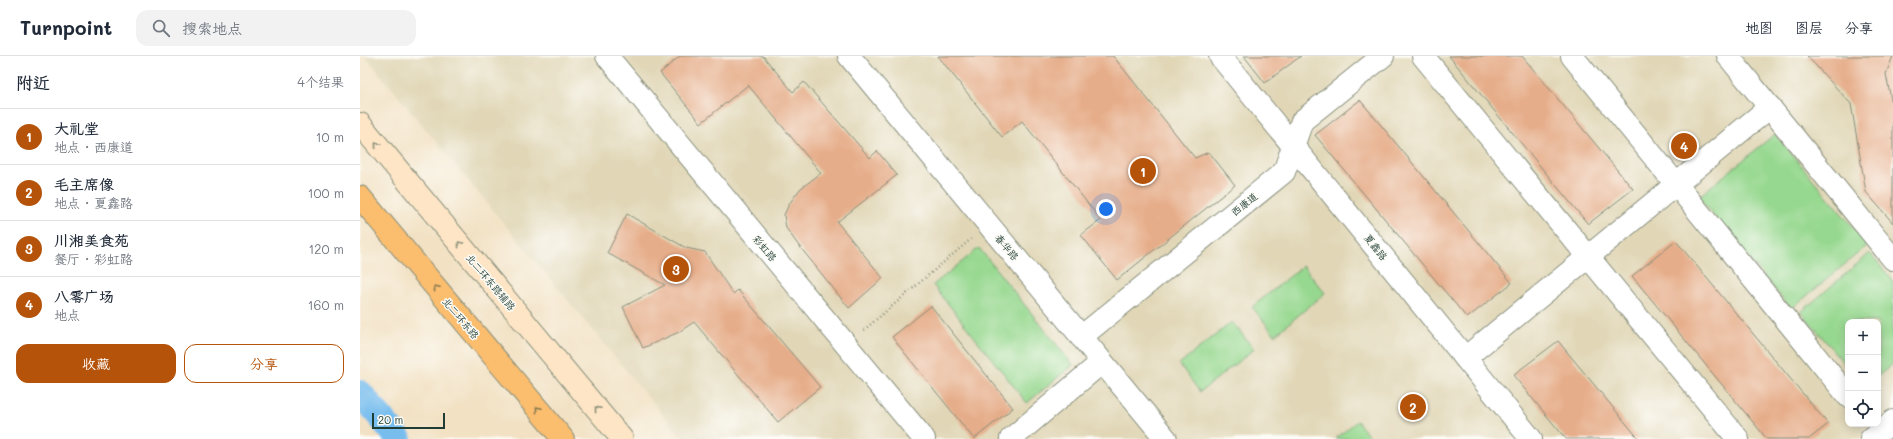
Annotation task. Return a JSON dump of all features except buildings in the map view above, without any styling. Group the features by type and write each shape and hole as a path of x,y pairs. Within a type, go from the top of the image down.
{"highway":[{"name":"北二环东路","path":"360,197 563,439"}],"main road":[{"name":"北二环东路辅路","path":"360,124 622,439"}],"street":[{"name":"彩虹路","path":"607,56 924,439"},
{"name":"春华路","path":"849,56 1166,439"},
{"name":"夏鑫路","path":"1220,56 1531,439"},
{"name":"西康道","path":"1081,337 1284,172 1302,121 1384,56"},
{"path":"1423,56 1738,439"},
{"path":"1572,56 1845,392"},
{"path":"1728,56 1893,258"},
{"path":"1466,358 1770,107"},
{"path":"1011,439 1102,362"}],"path":[{"path":"846,345 988,224"}],"shaded area":[{"path":"365,56 1893,56 1893,439 683,439"}],"green space":[{"path":"1775,134 1868,245 1791,309 1698,197"},
{"path":"979,248 1073,365 1027,403 933,285"},
{"path":"1870,253 1893,281 1893,364 1881,374 1881,319 1845,319 1845,364 1801,312"},
{"path":"1303,266 1325,293 1275,335 1252,307"},
{"path":"1232,322 1254,349 1200,392 1179,364"},
{"path":"1357,421 1371,439 1335,439"}],"waterway":[{"path":"360,393 399,439"}],"place":[{"name":"八零广场","path":"1684,146"},
{"name":"大礼堂","path":"1143,171"},
{"name":"川湘美食苑","path":"676,269"},
{"name":"毛主席像","path":"1413,407"}]}
